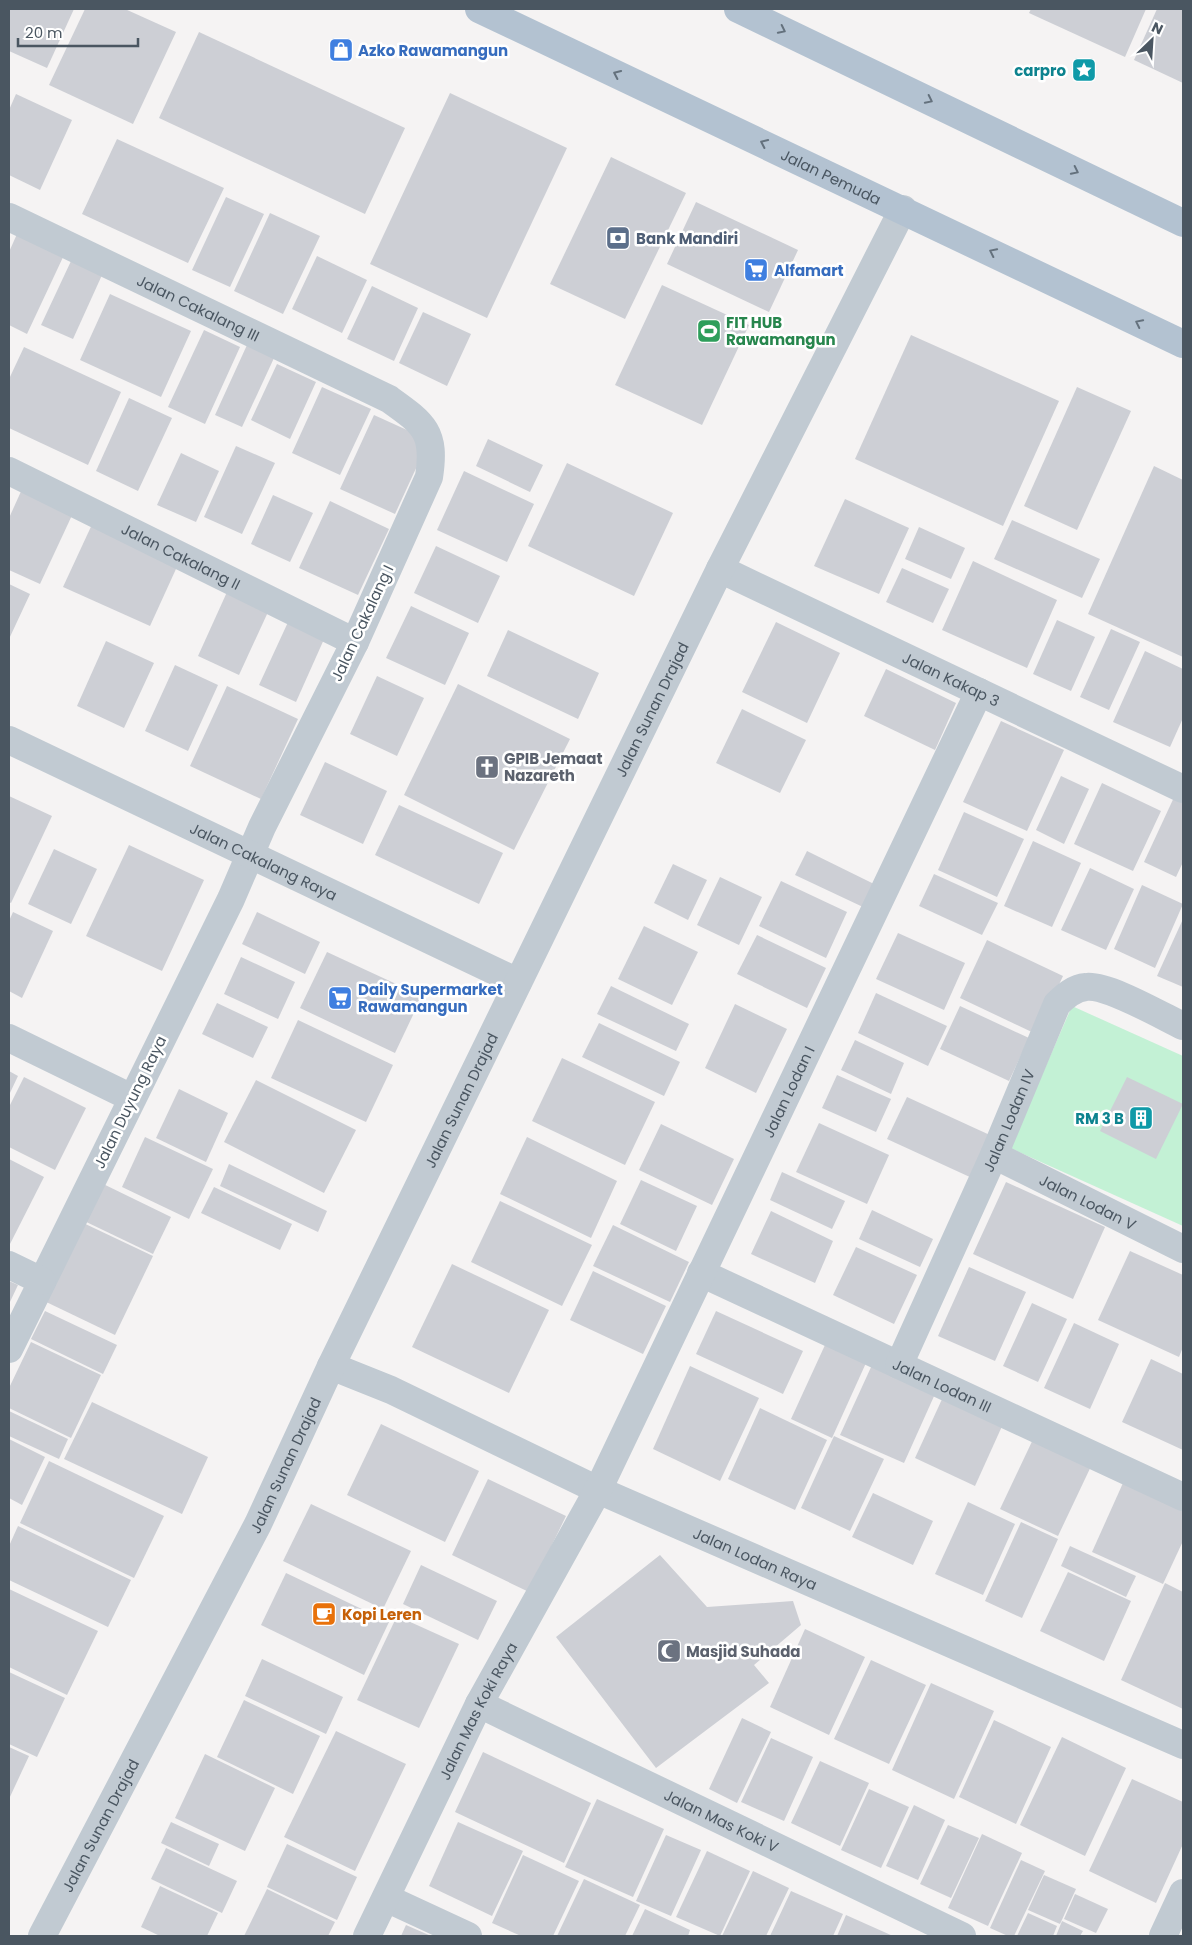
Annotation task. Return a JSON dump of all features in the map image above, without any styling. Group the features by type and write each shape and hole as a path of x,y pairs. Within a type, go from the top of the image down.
{"main road":[{"name":"Jalan Pemuda","path":"479,9 903,209 1183,344"},
{"path":"738,9 1183,223"}],"street":[{"name":"Jalan Sunan Drajad","path":"42,1936 253,1533 331,1366 720,569 903,209"},
{"name":"Jalan Cakalang III","path":"9,217 389,399"},
{"name":"Jalan Cakalang I","path":"251,855 262,827 355,642 429,477 432,458 429,437 416,419 389,399"},
{"name":"Jalan Cakalang II","path":"9,472 355,642"},
{"name":"Jalan Kakap 3","path":"720,569 1183,789"},
{"name":"Jalan Lodan I","path":"598,1490 979,692"},
{"name":"Jalan Cakalang Raya","path":"9,740 518,982"},
{"name":"Jalan Duyung Raya","path":"9,1349 251,855"},
{"name":"Jalan Lodan IV","path":"899,1364 994,1155 1057,1004 1075,989 1087,986 1103,988 1183,1026"},
{"path":"9,1038 132,1098"},
{"name":"Jalan Lodan V","path":"994,1155 1183,1249"},
{"path":"9,1265 42,1281"},
{"name":"Jalan Lodan III","path":"701,1273 1183,1496"},
{"name":"Jalan Lodan Raya","path":"331,1366 391,1390 598,1490 1183,1745"},
{"name":"Jalan Mas Koki Raya","path":"367,1936 479,1704 598,1490"},
{"name":"Jalan Mas Koki V","path":"479,1704 962,1936"},
{"path":"1163,1936 1183,1893"},
{"path":"386,1898 468,1936"}],"green space":[{"path":"1072,1006 1183,1056 1183,1226 1010,1148"}],"building":[{"path":"9,9 74,9 47,68 9,51"},
{"path":"85,9 125,9 176,32 133,124 49,85"},
{"path":"1031,9 1146,9 1125,57 1029,13"},
{"path":"1157,9 1183,9 1183,83 1134,60"},
{"path":"199,32 405,128 365,214 159,118"},
{"path":"450,93 567,148 487,318 370,264"},
{"path":"16,94 72,120 40,190 9,175 9,110"},
{"path":"117,139 224,188 188,263 82,214"},
{"name":"Bank Mandiri","path":"611,157 686,193 625,319 550,284"},
{"path":"226,197 264,214 230,287 192,270"},
{"path":"696,202 798,250 769,312 667,264"},
{"path":"270,213 320,236 283,314 234,291"},
{"path":"17,234 64,255 27,334 9,325 9,252"},
{"path":"317,256 367,280 342,333 292,309"},
{"path":"71,261 102,275 73,339 41,325"},
{"path":"662,285 749,325 702,425 615,385"},
{"path":"372,286 418,308 394,361 347,339"},
{"path":"110,294 191,331 161,397 80,360"},
{"path":"423,312 471,334 447,386 399,363"},
{"path":"204,330 240,347 205,424 168,407"},
{"path":"911,335 1059,401 1003,526 855,459"},
{"path":"247,345 274,358 242,427 215,415"},
{"path":"24,347 121,392 88,465 9,428 9,379"},
{"path":"277,364 316,382 290,439 251,420"},
{"path":"322,387 371,409 340,475 292,453"},
{"path":"1077,387 1131,411 1077,530 1024,506"},
{"path":"129,398 172,418 138,491 96,471"},
{"path":"374,415 429,440 395,514 340,489"},
{"path":"488,439 543,465 530,492 476,466"},
{"path":"236,446 275,463 242,534 204,517"},
{"path":"181,453 219,471 196,522 157,505"},
{"path":"567,463 673,513 634,596 528,546"},
{"path":"1154,466 1183,480 1183,657 1088,614"},
{"path":"464,471 534,504 507,562 437,530"},
{"path":"23,487 74,511 40,584 9,570 9,518"},
{"path":"273,495 313,513 290,562 251,544"},
{"path":"845,499 909,528 879,594 814,566"},
{"path":"330,501 389,529 358,595 299,568"},
{"path":"95,518 181,558 150,626 63,587"},
{"path":"1012,520 1100,559 1082,598 994,559"},
{"path":"919,527 965,548 951,579 905,559"},
{"path":"436,546 500,576 478,623 414,593"},
{"path":"973,561 1057,600 1027,668 942,630"},
{"path":"902,568 949,589 933,623 886,602"},
{"path":"9,584 30,594 9,639"},
{"path":"227,592 268,612 239,675 198,656"},
{"path":"411,606 469,633 445,685 386,658"},
{"path":"289,620 325,637 296,702 259,685"},
{"path":"1057,620 1095,637 1071,691 1033,674"},
{"path":"776,622 840,653 807,723 742,692"},
{"path":"1111,629 1140,642 1109,710 1080,697"},
{"path":"508,630 599,673 578,719 487,676"},
{"path":"106,641 154,663 124,728 77,706"},
{"path":"1145,651 1183,669 1183,718 1170,747 1113,722"},
{"path":"175,665 218,685 188,751 145,731"},
{"path":"886,669 956,703 935,750 864,716"},
{"path":"377,676 424,698 397,756 350,734"},
{"name":"GPIB Jemaat Nazareth","path":"458,684 570,739 514,850 404,795"},
{"path":"227,686 298,719 261,799 190,766"},
{"path":"742,709 806,740 780,793 716,763"},
{"path":"1001,721 1064,750 1027,831 963,802"},
{"path":"325,762 387,791 363,844 300,815"},
{"path":"1061,776 1089,789 1064,844 1036,830"},
{"path":"1102,783 1161,811 1133,871 1074,844"},
{"path":"1176,793 1183,796 1183,862 1176,877 1144,862"},
{"path":"9,796 52,816 11,903 9,902"},
{"path":"399,805 503,853 479,904 375,855"},
{"path":"964,812 1024,839 997,897 938,870"},
{"path":"1033,841 1081,863 1052,927 1004,906"},
{"path":"129,845 204,880 162,971 86,936"},
{"path":"54,849 97,869 71,924 28,904"},
{"path":"807,851 874,884 863,907 795,875"},
{"path":"673,864 707,880 688,920 654,903"},
{"path":"1090,868 1134,889 1106,950 1061,930"},
{"path":"934,874 998,903 982,935 919,906"},
{"path":"720,877 762,897 739,945 697,925"},
{"path":"781,881 847,912 826,958 759,926"},
{"path":"1142,885 1183,904 1155,968 1114,949"},
{"path":"13,912 53,931 22,998 9,991 9,921"},
{"path":"257,912 320,942 305,974 242,944"},
{"path":"1183,919 1183,987 1157,976"},
{"path":"644,926 698,952 672,1005 618,979"},
{"path":"898,933 965,963 944,1010 876,979"},
{"path":"757,935 826,968 807,1008 737,974"},
{"path":"987,940 1063,976 1036,1034 960,998"},
{"path":"327,952 422,996 395,1053 300,1008"},
{"path":"241,957 295,982 278,1019 224,994"},
{"path":"611,986 689,1024 676,1051 597,1014"},
{"path":"876,993 947,1026 928,1066 858,1033"},
{"path":"217,1003 268,1027 253,1058 202,1034"},
{"path":"735,1004 787,1029 756,1093 705,1068"},
{"path":"960,1006 1029,1038 1009,1081 940,1049"},
{"path":"298,1020 393,1065 366,1122 271,1078"},
{"path":"599,1023 680,1062 664,1096 582,1057"},
{"path":"855,1040 904,1063 891,1094 841,1070"},
{"path":"562,1058 655,1102 625,1165 532,1121"},
{"path":"9,1071 18,1076 9,1095"},
{"path":"837,1075 891,1099 876,1132 822,1108"},
{"path":"24,1077 86,1108 55,1170 9,1147 9,1107"},
{"name":"RM 3 B","path":"1127,1077 1183,1104 1156,1159 1100,1131"},
{"path":"256,1080 356,1130 324,1193 224,1142"},
{"path":"179,1089 228,1113 206,1162 156,1138"},
{"path":"907,1097 992,1136 972,1178 887,1139"},
{"path":"819,1123 889,1155 867,1204 796,1172"},
{"path":"661,1124 734,1159 712,1205 639,1170"},
{"path":"145,1137 213,1169 189,1219 122,1187"},
{"path":"527,1137 617,1181 591,1238 500,1194"},
{"path":"9,1159 44,1177 9,1246"},
{"path":"229,1164 327,1211 318,1232 220,1186"},
{"path":"782,1172 845,1201 832,1229 770,1200"},
{"path":"95,1180 171,1217 153,1254 78,1218"},
{"path":"641,1180 697,1206 676,1251 620,1224"},
{"path":"1006,1182 1105,1227 1073,1299 973,1254"},
{"path":"214,1187 292,1224 280,1250 201,1213"},
{"path":"500,1201 592,1245 562,1306 471,1262"},
{"path":"872,1210 933,1239 920,1267 859,1239"},
{"path":"771,1211 833,1241 815,1283 751,1254"},
{"path":"77,1220 153,1256 115,1335 40,1299"},
{"path":"613,1225 689,1262 670,1302 593,1266"},
{"path":"856,1247 917,1275 894,1324 833,1295"},
{"path":"1130,1251 1183,1275 1183,1347 1179,1357 1098,1320"},
{"path":"452,1264 549,1310 509,1393 412,1347"},
{"path":"969,1267 1026,1292 995,1361 938,1336"},
{"path":"593,1271 666,1306 643,1354 570,1320"},
{"path":"9,1281 18,1285 9,1304"},
{"path":"1032,1303 1067,1319 1038,1382 1003,1366"},
{"path":"45,1311 117,1345 103,1374 31,1339"},
{"path":"716,1311 803,1351 783,1394 696,1354"},
{"path":"1074,1323 1119,1344 1090,1409 1044,1388"},
{"path":"31,1342 101,1375 71,1438 9,1408 9,1388"},
{"path":"825,1345 866,1363 832,1438 791,1419"},
{"path":"1151,1359 1183,1374 1183,1450 1122,1422"},
{"path":"872,1365 935,1394 904,1463 840,1435"},
{"path":"690,1366 759,1398 720,1481 653,1449"},
{"path":"943,1397 1003,1424 975,1486 915,1458"},
{"path":"92,1402 208,1457 182,1514 64,1459"},
{"path":"760,1408 827,1440 795,1510 728,1479"},
{"path":"9,1411 68,1439 59,1459 9,1436"},
{"path":"381,1424 479,1471 445,1542 347,1495"},
{"path":"1036,1433 1094,1460 1058,1536 1000,1509"},
{"path":"834,1436 884,1459 850,1531 801,1508"},
{"path":"9,1439 45,1457 22,1505 9,1498"},
{"path":"49,1461 164,1516 134,1578 20,1523"},
{"path":"488,1479 566,1516 529,1592 452,1555"},
{"path":"1123,1483 1183,1511 1183,1541 1163,1584 1092,1552"},
{"path":"873,1493 933,1521 913,1565 852,1537"},
{"path":"968,1502 1015,1524 983,1595 935,1574"},
{"path":"311,1504 411,1551 383,1609 283,1561"},
{"path":"1021,1522 1058,1539 1022,1618 985,1601"},
{"path":"18,1526 131,1580 108,1627 9,1580 9,1546"},
{"path":"1070,1546 1136,1576 1126,1597 1061,1566"},
{"name":"Masjid Suhada","path":"660,1555 707,1607 793,1601 801,1625 754,1665 769,1683 656,1768 556,1637"},
{"path":"421,1565 497,1601 478,1640 403,1604"},
{"path":"1068,1572 1131,1601 1104,1661 1040,1631"},
{"path":"286,1573 389,1622 364,1675 261,1625"},
{"path":"1165,1583 1183,1592 1183,1709 1121,1680"},
{"path":"9,1589 98,1631 67,1695 9,1667"},
{"path":"397,1616 459,1644 419,1728 357,1700"},
{"path":"805,1629 865,1657 829,1735 770,1707"},
{"path":"262,1659 343,1697 326,1734 245,1696"},
{"path":"871,1660 926,1685 889,1764 834,1739"},
{"path":"9,1672 65,1698 37,1757 9,1744"},
{"path":"931,1683 994,1711 954,1799 892,1770"},
{"path":"244,1700 320,1736 293,1794 217,1757"},
{"path":"742,1718 771,1732 737,1803 709,1789"},
{"path":"994,1720 1051,1747 1016,1824 959,1797"},
{"path":"336,1731 406,1764 355,1871 284,1837"},
{"path":"1062,1737 1126,1768 1085,1856 1020,1825"},
{"path":"771,1738 813,1757 784,1821 741,1802"},
{"path":"9,1747 29,1756 9,1799"},
{"path":"483,1752 591,1803 564,1863 455,1812"},
{"path":"205,1754 275,1788 245,1851 175,1818"},
{"path":"820,1761 869,1783 840,1846 791,1823"},
{"path":"1132,1779 1183,1802 1183,1844 1156,1903 1089,1871"},
{"path":"869,1789 909,1807 881,1868 841,1850"},
{"path":"597,1799 664,1829 633,1897 565,1867"},
{"path":"914,1805 945,1820 918,1880 886,1866"},
{"path":"171,1822 219,1844 209,1866 161,1843"},
{"path":"458,1822 523,1851 492,1916 429,1886"},
{"path":"948,1825 979,1838 951,1898 920,1884"},
{"path":"982,1834 1022,1853 988,1926 948,1908"},
{"path":"666,1835 701,1850 671,1916 636,1901"},
{"path":"287,1844 357,1877 337,1920 267,1887"},
{"path":"166,1848 237,1881 222,1913 151,1879"},
{"path":"707,1851 750,1871 720,1936 676,1917"},
{"path":"523,1855 579,1881 553,1936 521,1936 492,1923"},
{"path":"1021,1860 1045,1871 1014,1936 1008,1936 990,1928"},
{"path":"753,1871 789,1888 766,1936 722,1936"},
{"path":"1044,1875 1076,1889 1060,1924 1028,1910"},
{"path":"584,1879 640,1905 625,1936 557,1936"},
{"path":"160,1886 218,1913 207,1936 160,1936 141,1927"},
{"path":"267,1889 335,1922 328,1936 244,1936"},
{"path":"791,1891 843,1914 833,1936 770,1936"},
{"path":"1075,1894 1108,1909 1096,1933 1064,1919"},
{"path":"645,1909 690,1930 688,1936 632,1936"},
{"path":"1028,1913 1057,1926 1053,1936 1017,1936"},
{"path":"846,1915 893,1936 837,1936"},
{"path":"1062,1921 1083,1931 1080,1936 1056,1936"},
{"path":"406,1925 431,1936 401,1936"}],"place":[{"name":"Azko Rawamangun","path":"341,50"},
{"name":"carpro","path":"1084,70"},
{"name":"Bank Mandiri","path":"618,238"},
{"name":"Alfamart","path":"756,270"},
{"name":"FIT HUB Rawamangun","path":"709,331"},
{"name":"GPIB Jemaat Nazareth","path":"487,767"},
{"name":"Daily Supermarket Rawamangun","path":"340,998"},
{"name":"RM 3 B","path":"1141,1118"},
{"name":"Kopi Leren","path":"324,1614"},
{"name":"Masjid Suhada","path":"669,1651"}]}
